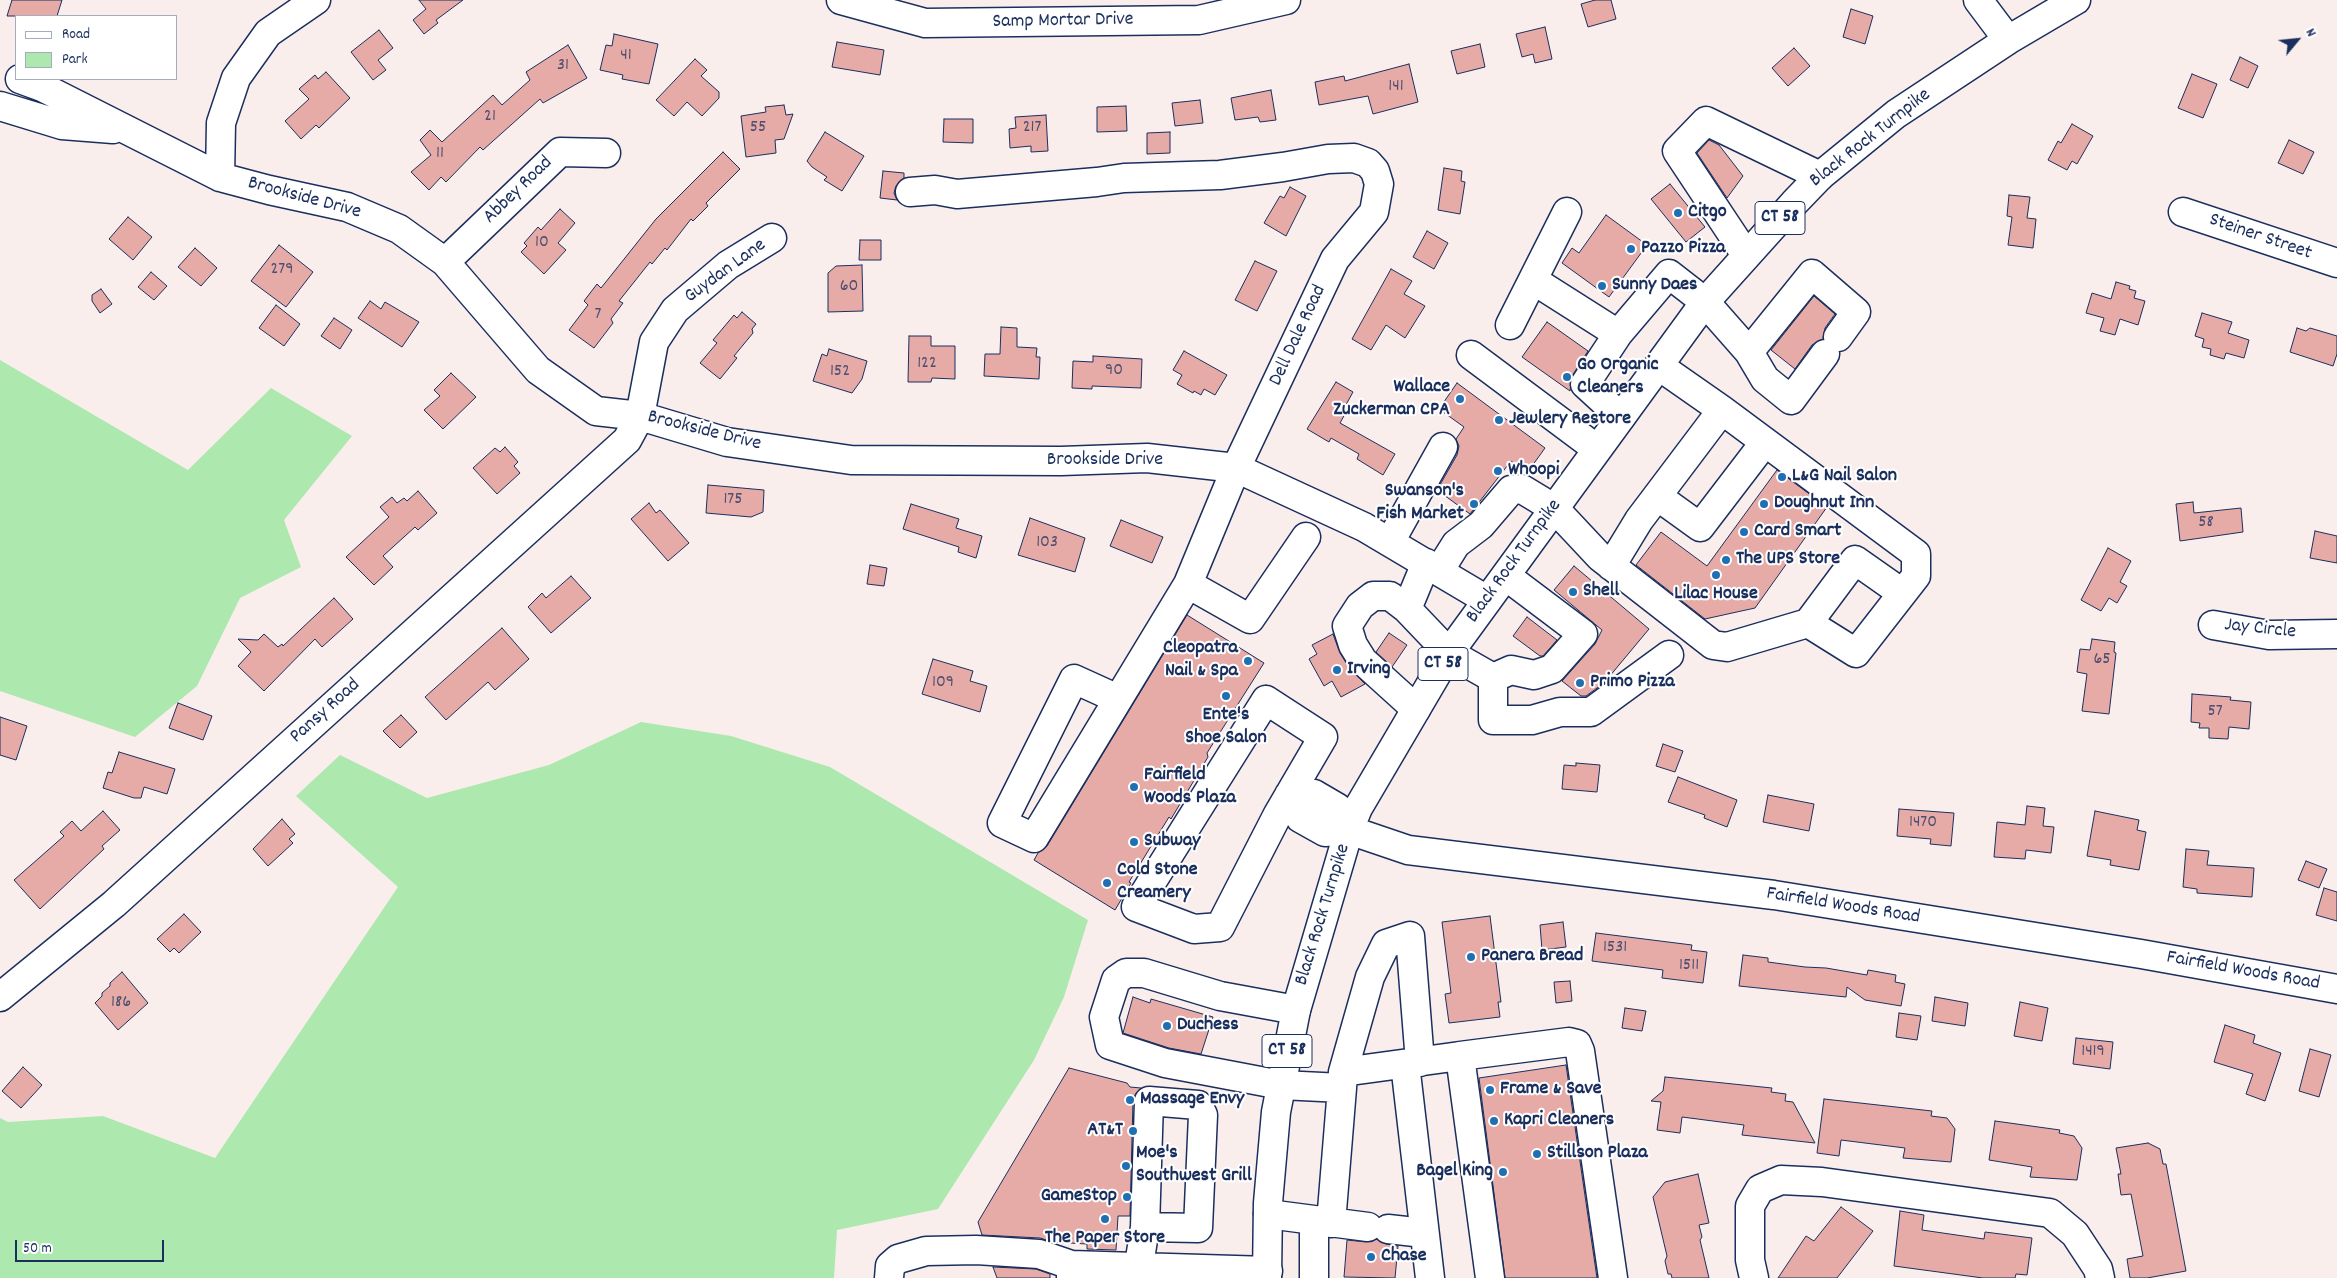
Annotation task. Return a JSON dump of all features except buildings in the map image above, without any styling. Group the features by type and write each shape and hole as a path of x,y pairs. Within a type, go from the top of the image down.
{"street":[{"path":"220,177 221,123 236,78 268,33 316,0"},
{"name":"Samp Mortar Drive","path":"841,0 925,23 1199,20 1286,0"},
{"path":"1978,0 2008,40"},
{"name":"Black Rock Turnpike","path":"1268,1275 1268,1214 1276,1112 1296,1010 1349,830 1358,808 1450,653 1705,302 1746,254 1820,176 1896,114 2008,40 2076,0"},
{"path":"0,71 15,77"},
{"name":"Brookside Drive","path":"23,80 42,87 220,177 347,208 398,229 445,262 538,370 596,411 640,416 727,442 850,460 1060,461 1148,458 1236,468 1364,527 1487,600"},
{"path":"0,106 62,125 127,130"},
{"path":"1746,254 1676,151 1706,121 1820,176"},
{"name":"Abbey Road","path":"445,262 560,152 606,153"},
{"name":"Dell Dale Road","path":"910,192 935,190 957,194 1088,183 1124,178 1220,175 1283,168 1328,159 1354,158 1368,163 1375,171 1379,184 1374,212 1335,259 1236,468 1188,584 1034,838 1002,823 1074,679 1118,699"},
{"path":"1510,325 1566,212"},
{"name":"Steiner Street","path":"2183,212 2337,263"},
{"name":"Guydan Lane","path":"640,416 654,342 675,310 728,265 772,238"},
{"path":"1621,416 1585,384 1618,334 1669,274 1705,302 1750,352 1764,379 1791,400 1856,312 1812,274 1750,352"},
{"path":"1533,280 1618,334"},
{"path":"1471,355 1597,449"},
{"path":"1659,366 1722,410 1916,554 1916,576 1856,653 1808,623"},
{"path":"1610,566 1621,546 1722,410"},
{"name":"Pansy Road","path":"0,997 114,904 620,447 627,440 640,416"},
{"path":"1657,496 1700,527 1765,442"},
{"path":"1390,542 1443,447"},
{"path":"1407,609 1433,567 1460,540 1481,525 1511,490 1518,488 1555,509 1610,566 1713,645 1727,647 1808,623 1855,560 1902,593"},
{"path":"1188,584 1250,619 1306,537"},
{"path":"1493,678 1511,670 1534,675 1552,669 1583,634 1506,576"},
{"path":"1416,709 1363,661 1353,646 1347,626 1360,606 1373,596 1390,596 1407,609 1450,653 1493,678"},
{"name":"Jay Circle","path":"2213,625 2269,635 2337,634"},
{"path":"1493,678 1493,720 1532,720 1560,712 1591,712 1669,655"},
{"path":"1266,700 1323,737 1289,794 1220,927 1194,929 1136,907 1266,700"},
{"path":"1289,794 1314,794 1338,808 1349,830"},
{"name":"Fairfield Woods Road","path":"1349,830 1408,850 1774,895 2141,954 2337,989"},
{"path":"1314,1278 1342,1080 1370,977 1386,944 1410,936 1412,1063 1424,1233 1430,1278"},
{"path":"1296,1010 1220,996 1144,974 1126,973 1116,980 1104,1017 1110,1045 1165,1063 1281,1085 1342,1080 1412,1063 1460,1056 1569,1042 1577,1044 1580,1051 1613,1278"},
{"path":"1460,1056 1490,1278"},
{"path":"1137,1272 1145,1227 1149,1101 1198,1104 1203,1115 1198,1228 1145,1227"},
{"path":"1754,1278 1750,1260 1750,1206 1760,1189 1781,1180 1822,1182 2050,1213 2075,1234 2098,1269 2100,1278"},
{"path":"1268,1214 1424,1233"},
{"path":"889,1278 890,1266 898,1259 926,1250 976,1250 1039,1254 1071,1271 1268,1275"}],"green space":[{"path":"0,360 188,470 271,388 352,436 284,520 301,567 240,598 197,686 135,737 0,691"},
{"path":"641,722 731,736 830,767 1088,920 1064,997 1034,1060 938,1209 837,1230 834,1278 0,1278 0,1118 8,1122 103,1116 215,1158 398,887 296,796 340,755 427,798 549,765"}],"place":[{"name":"Citgo","path":"1678,213"},
{"name":"Pazzo Pizza","path":"1631,249"},
{"name":"Sunny Daes","path":"1602,286"},
{"name":"Go Organic Cleaners","path":"1567,377"},
{"name":"Wallace Zuckerman CPA","path":"1460,399"},
{"name":"Jewlery Restore","path":"1499,420"},
{"name":"Whoopi","path":"1498,471"},
{"name":"L&G Nail Salon","path":"1782,477"},
{"name":"Swanson's Fish Market","path":"1474,504"},
{"name":"Doughnut Inn","path":"1764,504"},
{"name":"Card Smart","path":"1744,532"},
{"name":"The UPS Store","path":"1726,560"},
{"name":"Lilac House","path":"1716,575"},
{"name":"Shell","path":"1573,592"},
{"name":"Cleopatra Nail & Spa","path":"1248,661"},
{"name":"Irving","path":"1337,670"},
{"name":"Primo Pizza","path":"1580,683"},
{"name":"Ente's Shoe Salon","path":"1226,696"},
{"name":"Fairfield Woods Plaza","path":"1134,787"},
{"name":"Subway","path":"1134,842"},
{"name":"Cold Stone Creamery","path":"1107,883"},
{"name":"Panera Bread","path":"1471,957"},
{"name":"Duchess","path":"1167,1026"},
{"name":"Frame & Save","path":"1490,1090"},
{"name":"Massage Envy","path":"1130,1100"},
{"name":"Kapri Cleaners","path":"1494,1121"},
{"name":"AT&T","path":"1133,1131"},
{"name":"Stillson Plaza","path":"1537,1154"},
{"name":"Moe's Southwest Grill","path":"1126,1166"},
{"name":"Bagel King","path":"1503,1172"},
{"name":"GameStop","path":"1127,1197"},
{"name":"The Paper Store","path":"1105,1219"},
{"name":"Chase","path":"1371,1257"}]}
